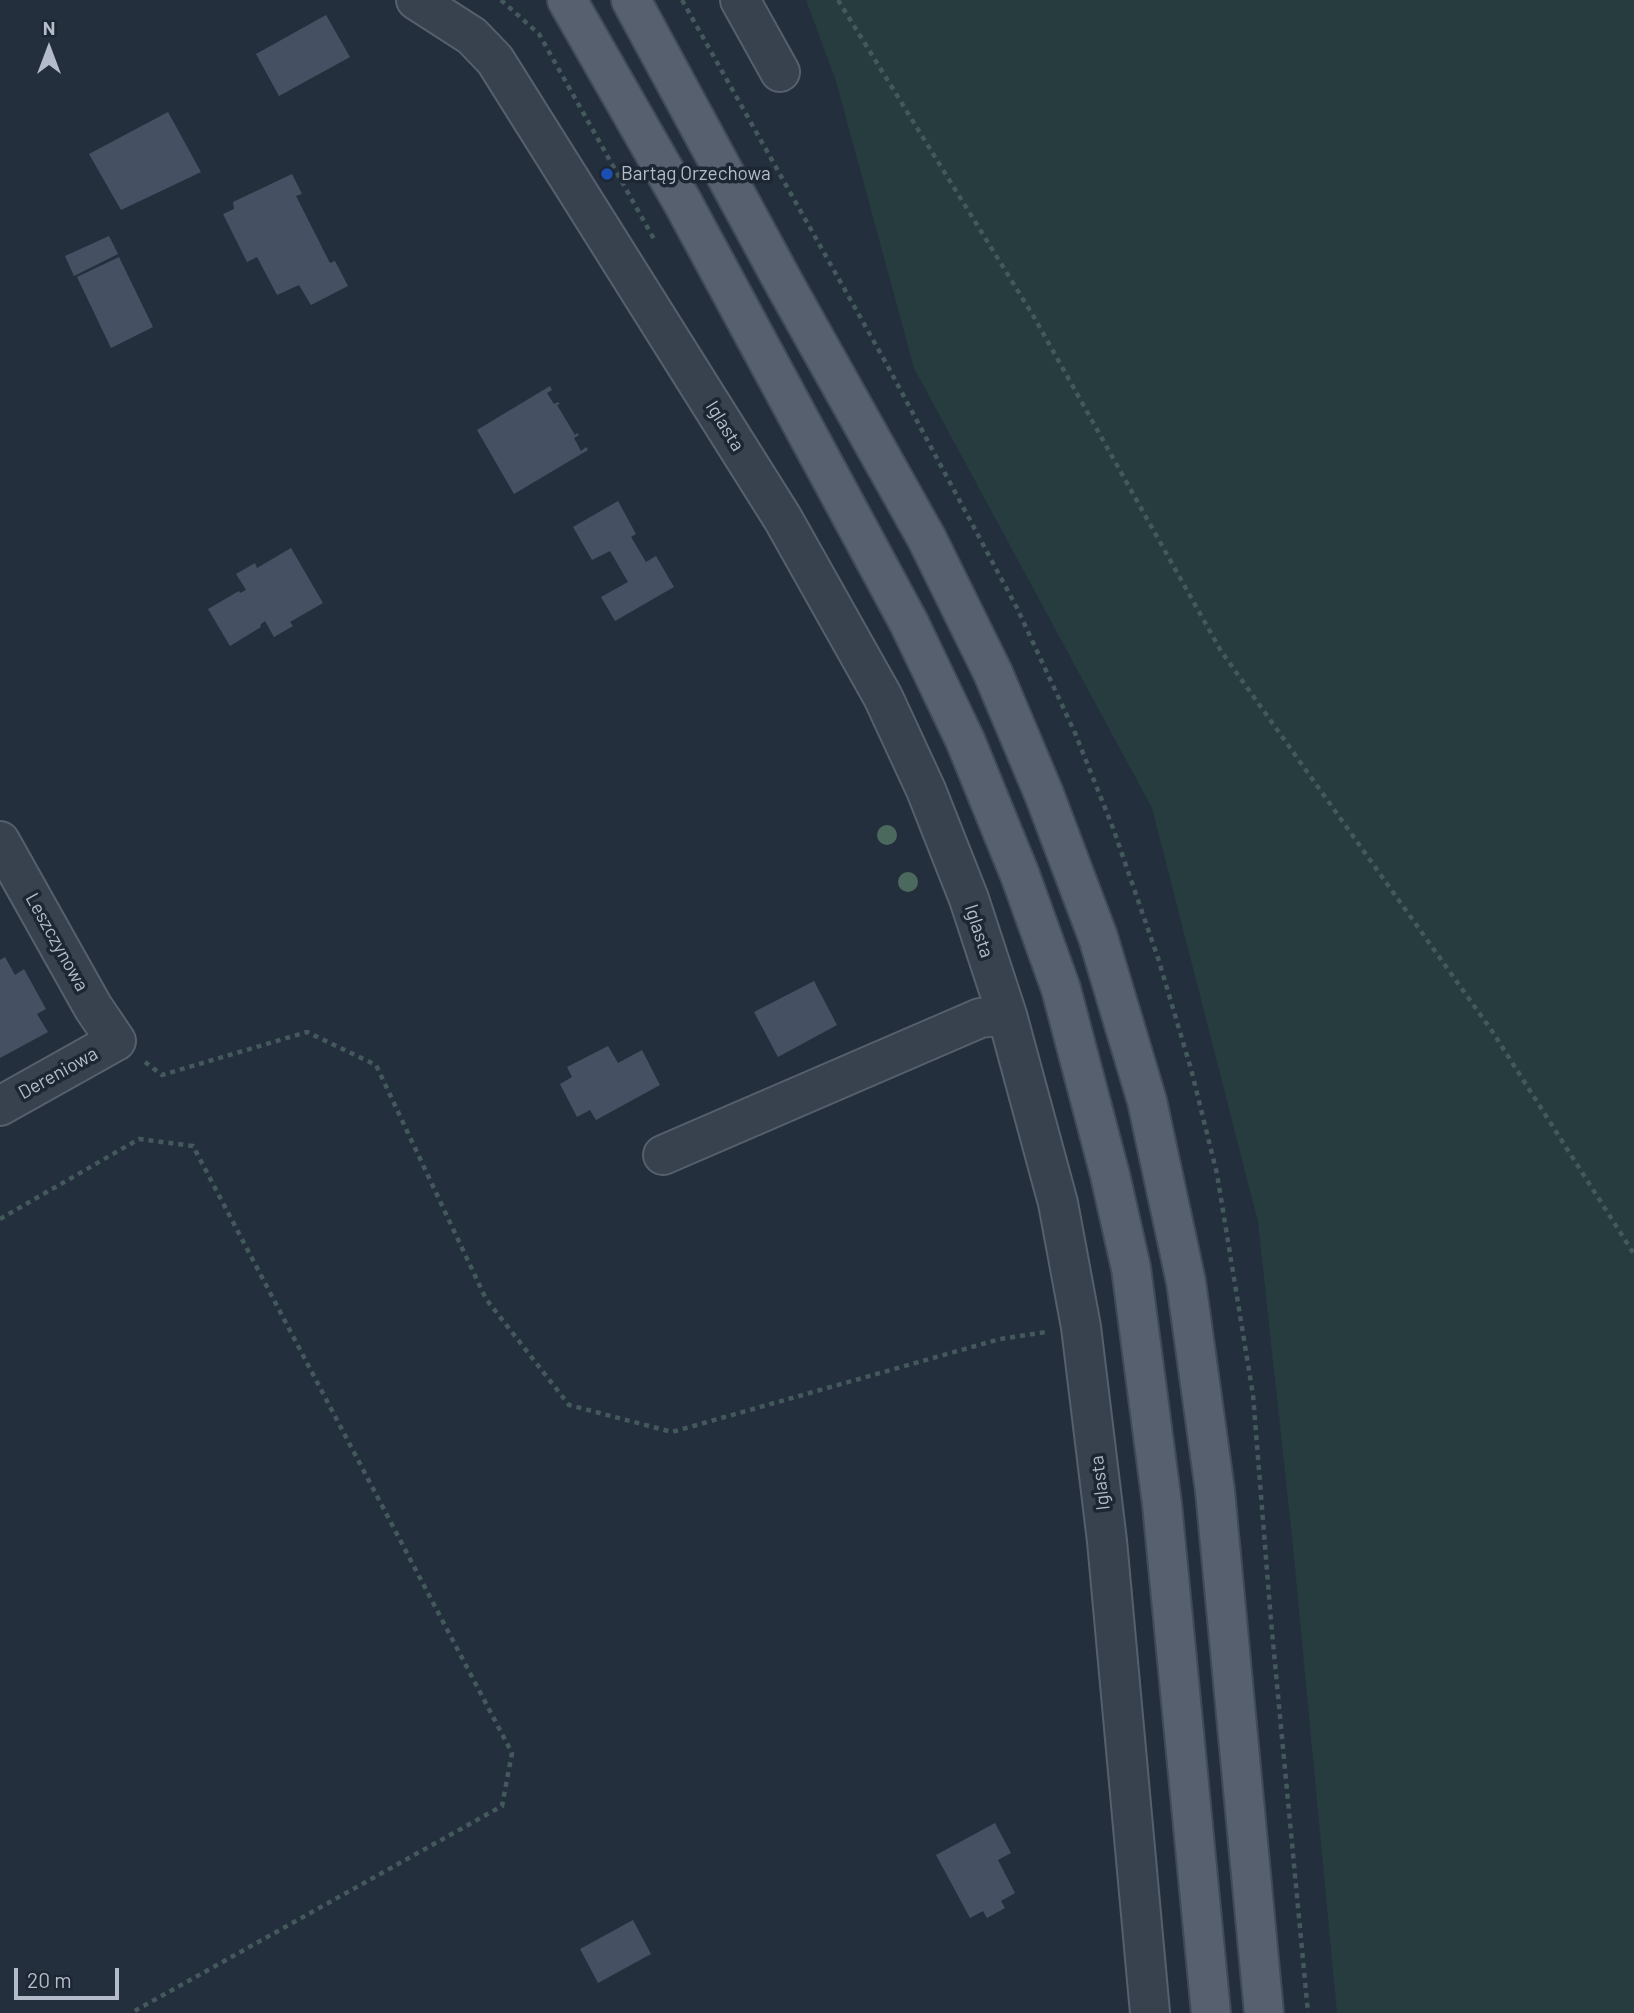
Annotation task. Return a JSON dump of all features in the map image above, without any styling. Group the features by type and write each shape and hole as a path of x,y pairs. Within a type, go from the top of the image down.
{"main road":[{"path":"567,0 683,203 909,622 965,740 1020,875 1061,989 1110,1175 1134,1293 1162,1504 1211,2013"},
{"path":"631,0 933,551 993,673 1044,794 1097,937 1147,1101 1186,1282 1214,1491 1264,2013"}],"street":[{"name":"Iglasta","path":"415,0 472,36 495,60 783,519 883,697 926,790 969,899 1007,1015 1058,1203 1082,1327 1109,1555 1150,2013"},
{"path":"740,0 780,72"},
{"name":"Leszczynowa","path":"0,841 93,1007 116,1041"},
{"path":"663,1155 981,1018 1007,1015"},
{"name":"Dereniowa","path":"0,1106 116,1041"}],"path":[{"path":"500,0 539,34 656,242 624,264"},
{"path":"838,0 1034,317 1221,651 1492,1031 1634,1255"},
{"path":"116,1041 162,1075 307,1032 376,1065 486,1299 569,1405 672,1432 1000,1339 1082,1327"},
{"path":"0,1219 139,1139 193,1146 512,1753 502,1806 131,2013"}],"green space":[{"path":"806,0 1634,0 1634,2013 1337,2013 1293,1546 1258,1222 1152,808 914,368 836,81"}],"building":[{"path":"326,15 350,57 279,96 256,54"},
{"path":"168,112 201,172 121,210 89,154"},
{"path":"292,174 302,194 296,196 330,263 335,261 348,286 311,305 299,285 277,295 257,257 247,262 223,214 234,209 233,202"},
{"path":"109,236 118,254 74,276 65,256"},
{"path":"119,257 153,327 111,348 77,277"},
{"path":"550,386 552,390 547,393 554,404 560,404 557,405 575,435 579,435 574,438 581,451 586,447 588,450 514,494 477,430"},
{"path":"618,501 636,534 631,537 646,562 656,556 674,587 615,621 601,597 628,582 610,551 592,560 573,527"},
{"path":"291,548 323,603 290,622 293,626 274,637 265,621 261,627 230,646 208,609 239,591 240,593 246,590 236,574 255,563 257,568"},
{"path":"5,957 15,975 24,969 46,1009 37,1014 48,1032 0,1058 0,960"},
{"path":"814,981 837,1025 778,1057 754,1012"},
{"path":"608,1046 618,1063 642,1050 660,1085 596,1120 590,1110 577,1117 560,1084 572,1077 567,1067"},
{"path":"995,1823 1011,1853 998,1860 1015,1893 1001,1901 1005,1908 987,1918 983,1911 970,1918 936,1855"},
{"path":"633,1920 651,1954 598,1983 580,1949"}],"place":[{"name":"Bartąg Orzechowa","path":"607,174"}]}
